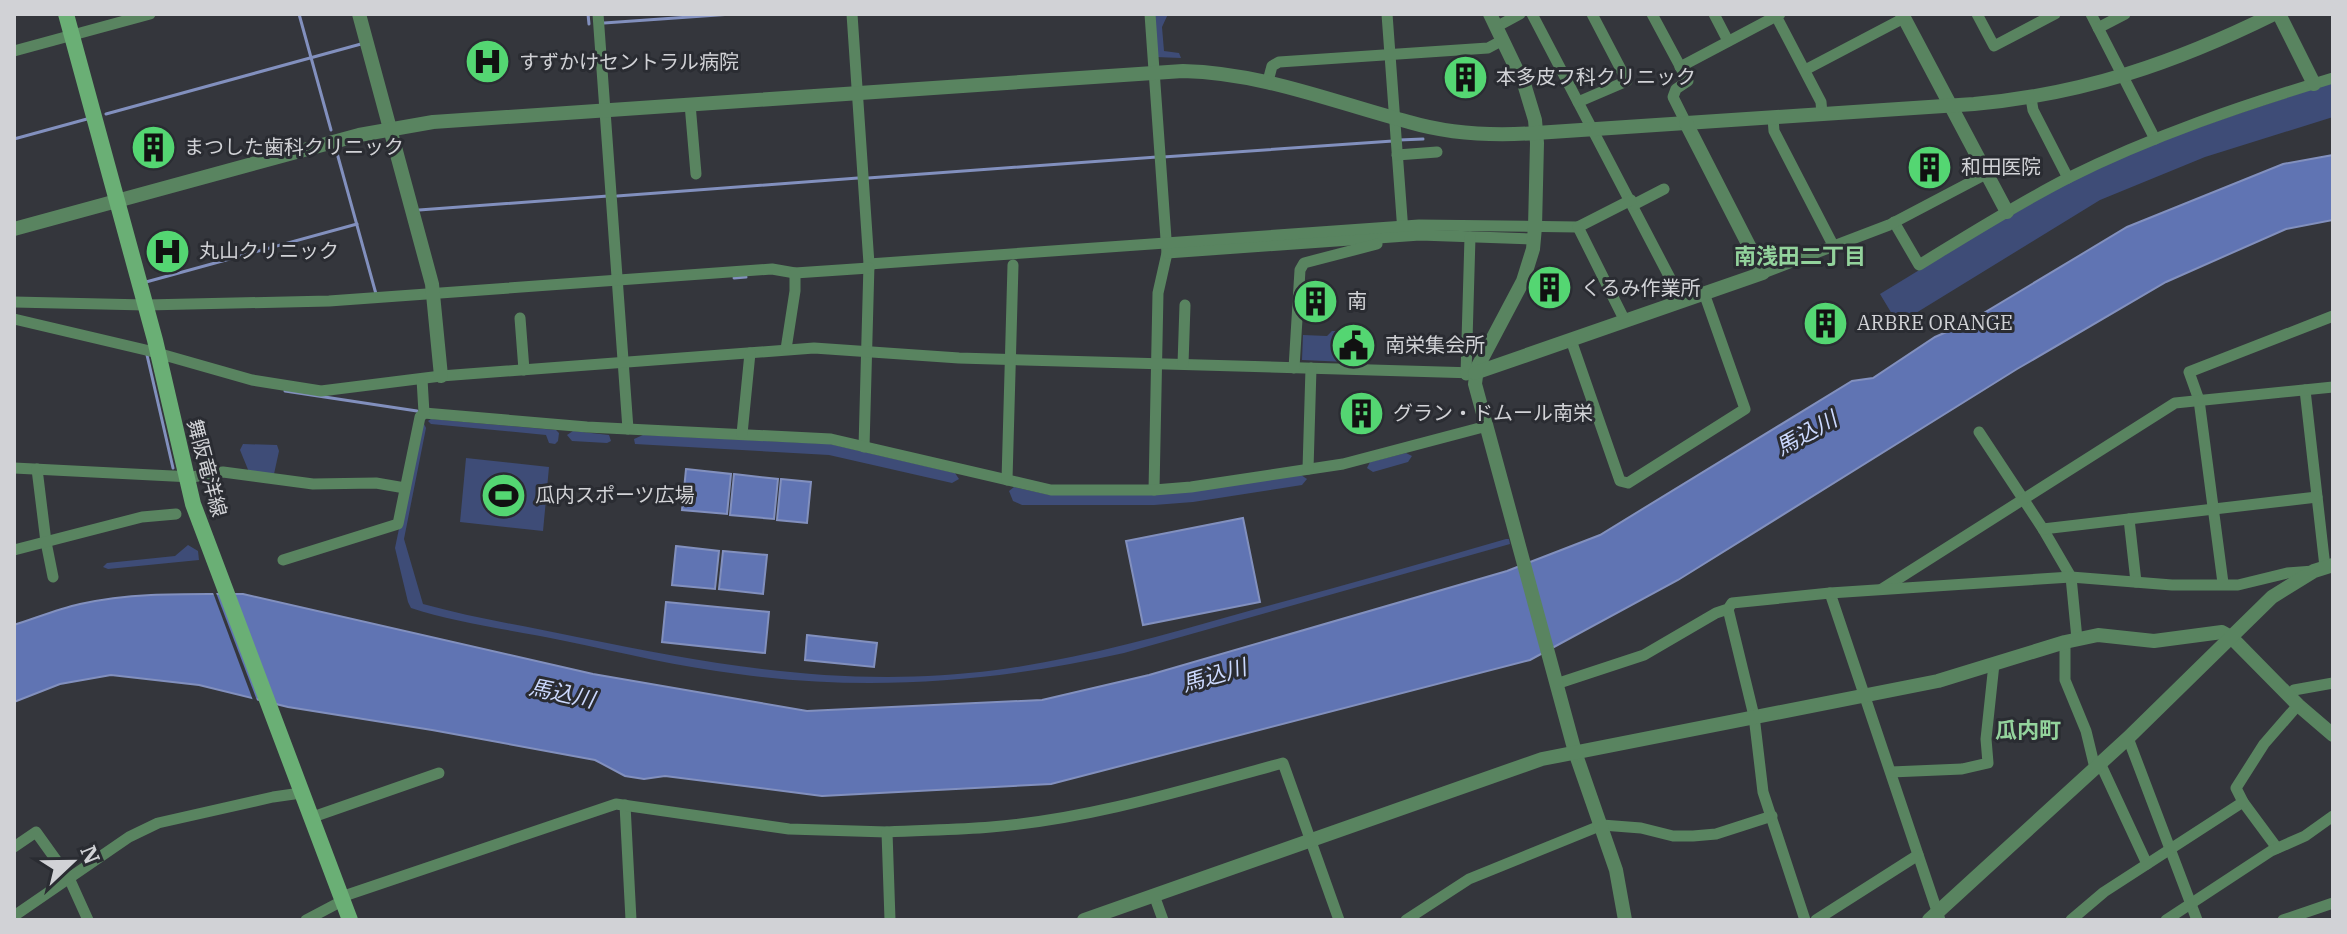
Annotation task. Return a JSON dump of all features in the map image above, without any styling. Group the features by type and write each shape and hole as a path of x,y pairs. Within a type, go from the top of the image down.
{"main road":[{"name":"舞阪竜洋線","path":"66,14 159,354 197,516 350,920"}],"street":[{"path":"14,51 150,14"},
{"path":"359,14 434,293 441,376"},
{"path":"598,14 628,429"},
{"path":"852,14 869,266 864,447"},
{"path":"1150,14 1167,248 1158,293 1154,490"},
{"path":"1387,14 1403,231"},
{"path":"1268,81 1272,66 1279,62 1488,48 1496,27 1520,14"},
{"path":"1532,14 1682,301"},
{"path":"1578,102 1627,81 1592,14"},
{"path":"1652,14 1688,81 1676,89 1673,97 1763,273"},
{"path":"1714,14 1728,41"},
{"path":"1977,14 1994,46 2055,14"},
{"path":"2091,14 2155,139"},
{"path":"2098,28 2125,14"},
{"path":"14,229 390,128 446,121 1154,71 1212,73 1268,81 1394,118 1468,132 1536,133 2031,98 2124,77 2195,51 2276,14 2314,84"},
{"path":"1680,67 1777,15 1821,102 1822,114"},
{"path":"1805,70 1903,16 2007,212"},
{"path":"1471,374 1523,281 1534,233 1536,133 1529,98 1496,27"},
{"path":"1894,222 1919,265 2068,178 2155,139 2333,78"},
{"path":"2031,98 2033,110 2068,178"},
{"path":"690,104 696,174"},
{"path":"1773,118 1774,131 1833,245"},
{"path":"1397,155 1437,152"},
{"path":"14,319 252,380 321,391 441,376 814,348 1011,360 1471,374 1763,273 1894,222 1986,174"},
{"path":"1167,248 1381,238 1403,231 1470,237 1534,233 1578,227 1664,189"},
{"path":"1578,227 1625,321"},
{"path":"14,302 146,305 329,301 772,269 795,273 1403,231 1534,233"},
{"path":"1470,237 1471,374 1575,752 1616,870 1625,920"},
{"path":"1294,368 1300,270 1304,263 1381,243 1381,238"},
{"path":"1007,480 1013,265"},
{"path":"786,349 795,273"},
{"path":"1571,340 1620,481 1628,483 1745,409 1704,293"},
{"path":"1183,364 1185,305"},
{"path":"2223,583 2199,400 2189,372 2333,316"},
{"path":"520,318 524,370"},
{"path":"742,434 750,353"},
{"path":"1308,469 1311,368"},
{"path":"283,560 398,524 420,417 424,413 422,379"},
{"path":"1881,589 2175,403 2333,387"},
{"path":"2305,390 2324,568"},
{"path":"424,413 628,429 831,439 1051,490 1191,487 1343,464 1487,426"},
{"path":"1979,432 2071,577 2071,641 2065,680 2097,766 2147,864"},
{"path":"14,468 186,476 223,472 313,484 383,483 405,488"},
{"path":"37,469 53,577"},
{"path":"2043,529 2317,497"},
{"path":"14,550 142,517 176,514"},
{"path":"2129,519 2136,582"},
{"path":"1556,684 1644,655 1728,609 1732,603 1881,589 2071,577 2172,585 2238,585 2324,568"},
{"path":"1830,593 1936,917 2128,738 2272,597 2324,568"},
{"path":"1728,609 1754,716 1763,792 1805,920"},
{"path":"1084,920 1542,759 1938,681 2098,635 2154,641 2222,632 2231,637 2333,735"},
{"path":"1891,772 1962,769 1988,763 1986,739 1994,664"},
{"path":"2277,848 2236,788 2294,700 2294,690 2333,683"},
{"path":"2128,738 2197,920"},
{"path":"306,920 341,899 616,804 789,829 887,832 992,827 1135,802 1283,763 1339,920"},
{"path":"310,818 439,773"},
{"path":"14,916 129,837 158,823 301,793"},
{"path":"2071,920 2104,892 2243,802"},
{"path":"625,805 631,920"},
{"path":"1406,920 1469,879 1602,825 1641,828 1673,836 1693,836 1716,834 1772,816"},
{"path":"2166,920 2277,848 2305,836 2333,816"},
{"path":"14,847 36,832 69,878 88,920"},
{"path":"887,832 890,920"},
{"path":"1816,920 1918,855"},
{"path":"1154,895 1163,920"},
{"path":"2283,920 2333,903"}],"shaded area":[{"path":"1153,14 1168,14 1162,27 1164,51 1179,53 1181,58 1156,57"},
{"path":"2333,82 2333,117 2205,157 2100,200 1898,324 1880,294 2011,215 2092,171 2181,134"},
{"path":"1332,331 1348,331 1347,362 1302,360 1303,335 1327,336"},
{"path":"428,421 556,430 559,433 558,441 549,443 546,435 431,424"},
{"path":"424,424 426,428 404,539 423,604 630,648 785,672 889,677 942,675 1027,665 1148,639 1506,539 1510,544 1124,653 1076,663 932,681 884,683 787,679 673,664 411,608 395,548 420,427"},
{"path":"573,431 609,435 611,441 572,441 567,435"},
{"path":"643,435 830,444 955,473 959,479 952,483 829,455 635,444 634,439"},
{"path":"243,444 277,445 279,451 274,474 249,472 240,450"},
{"path":"1406,453 1412,456 1408,462 1373,472 1367,468 1370,462"},
{"name":"瓜内スポーツ広場","path":"466,458 549,467 543,531 460,522"},
{"path":"1301,475 1307,479 1302,485 1154,505 1022,505 1013,501 1009,491 1014,487 1050,495"},
{"path":"188,545 198,551 199,560 103,567 107,563 175,556"}],"water":[{"name":"馬込川","path":"2333,155 2333,220 2286,229 2166,282 2017,369 1678,580 1530,660 1051,784 822,796 665,776 644,779 625,776 595,760 288,707 199,685 111,675 60,684 14,702 14,625 100,600 182,594 243,594 593,674 807,711 1042,700 1149,675 1507,571 1600,535 1852,381 1873,378 1935,337 1967,323 2127,227 2283,164"},
{"path":"686,469 731,474 727,514 682,510"},
{"path":"734,474 778,479 774,519 730,515"},
{"path":"781,479 811,482 807,523 777,520"},
{"path":"1243,518 1260,602 1143,625 1126,541"},
{"path":"676,546 719,551 715,589 672,585"},
{"path":"723,551 767,555 763,594 719,589"},
{"path":"666,602 769,612 765,653 662,642"},
{"path":"807,635 877,643 874,667 805,660"}],"pier":[{"path":"212,590 215,590 258,703 254,703"}],"waterway":[{"path":"299,14 331,130"},
{"path":"588,14 589,24"},
{"path":"604,23 732,14"},
{"path":"106,114 361,44"},
{"path":"14,139 87,119"},
{"path":"1399,140 1423,139"},
{"path":"1163,157 1393,141"},
{"path":"337,153 376,294"},
{"path":"868,178 1157,157"},
{"path":"617,196 858,178"},
{"path":"419,210 608,196"},
{"path":"146,282 357,224"},
{"path":"734,278 746,277"},
{"path":"147,355 173,468"},
{"path":"285,391 417,411"}],"place":[{"name":"すずかけセントラル病院","path":"488,62"},
{"name":"本多皮フ科クリニック","path":"1465,77"},
{"name":"まつした歯科クリニック","path":"153,147"},
{"name":"和田医院","path":"1930,167"},
{"name":"丸山クリニック","path":"168,251"},
{"name":"くるみ作業所","path":"1550,288"},
{"name":"南","path":"1316,301"},
{"name":"ARBRE ORANGE","path":"1826,323"},
{"name":"南栄集会所","path":"1354,345"},
{"name":"グラン・ドムール南栄","path":"1362,413"},
{"name":"瓜内スポーツ広場","path":"504,495"}],"district":[{"name":"南浅田二丁目","path":"1800,256"},
{"name":"瓜内町","path":"2028,730"}]}
